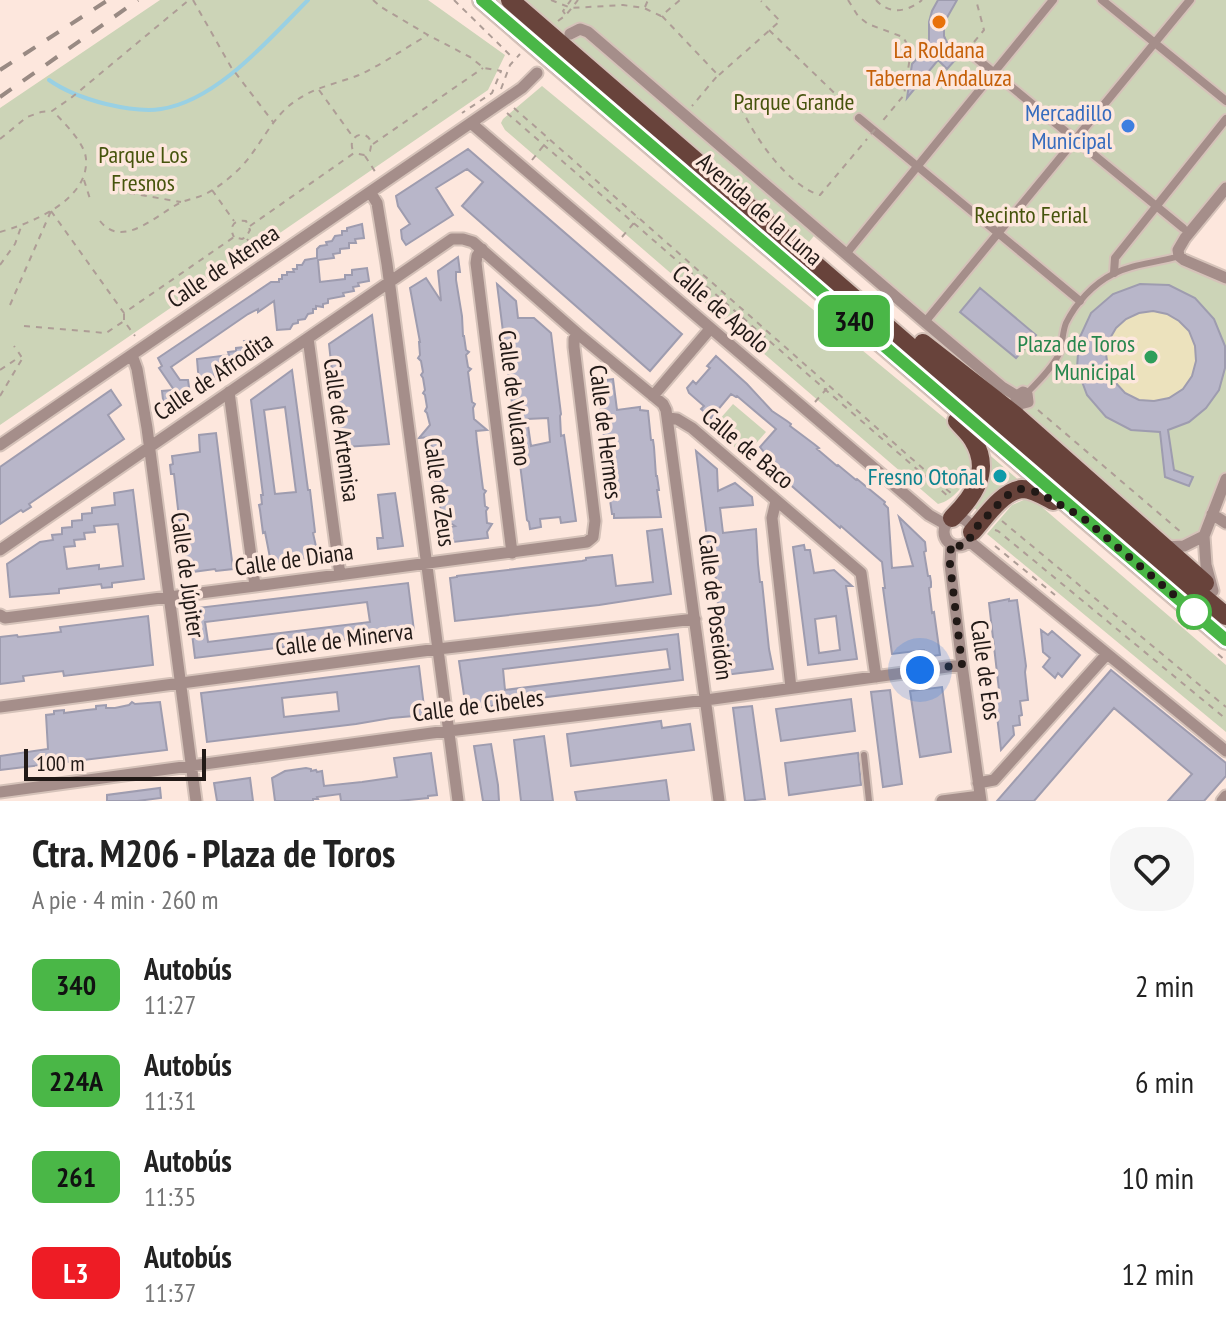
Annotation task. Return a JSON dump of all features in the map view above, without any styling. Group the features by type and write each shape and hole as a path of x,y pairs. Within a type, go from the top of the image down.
{"main road":[{"name":"Avenida de la Luna","path":"482,0 1226,616"},
{"name":"Avenida de la Luna","path":"510,0 1221,646"},
{"path":"821,282 908,331 1022,403 1220,598"},
{"path":"821,282 884,359 952,416 974,441 982,475 975,491 954,512"},
{"path":"974,533 1006,496 1021,489 1037,492 1082,517"}],"street":[{"path":"846,254 1053,0"},
{"path":"1102,0 1226,101"},
{"path":"925,322 1190,0"},
{"path":"570,34 580,29 588,32 1022,403"},
{"path":"970,53 1183,228"},
{"name":"Calle de Atenea","path":"0,445 471,123 502,97 522,88 537,73"},
{"path":"859,118 1080,301"},
{"path":"1114,273 1115,258 1226,119"},
{"name":"Calle de Apolo","path":"471,123 929,515 954,512 966,519 974,533"},
{"path":"1226,188 1178,250 1182,258 1226,278"},
{"name":"Calle de Zeus","path":"370,192 377,203 389,282 458,801"},
{"name":"Calle de Afrodita","path":"0,550 452,239"},
{"name":"Calle de Baco","path":"452,239 473,242 482,249 663,404 668,418 677,419 692,428 861,573 876,677"},
{"name":"Calle de Vulcano","path":"482,249 476,263 512,553"},
{"path":"653,396 710,329"},
{"name":"Calle de Hermes","path":"578,334 574,347 595,521 593,537"},
{"name":"Calle de Artemisa","path":"308,338 340,575"},
{"name":"Calle de Júpiter","path":"132,355 149,446 196,801"},
{"path":"229,392 255,586"},
{"name":"Calle de Poseidón","path":"668,418 719,801"},
{"path":"1220,598 1206,565 1204,536 1226,479"},
{"path":"776,501 772,518 791,688"},
{"name":"Calle de Eos","path":"954,512 944,535 951,544 950,564 980,798"},
{"path":"1212,514 1226,523"},
{"path":"951,544 961,546 974,533 1107,654 1226,751"},
{"path":"1165,547 1184,546 1204,536"},
{"name":"Calle de Diana","path":"0,615 5,618 512,553 580,544 593,537"},
{"name":"Calle de Minerva","path":"0,707 438,649 695,619"},
{"path":"978,783 994,780 1107,654"},
{"name":"Calle de Cibeles","path":"0,792 962,665"},
{"path":"1222,801 1226,796"},
{"path":"942,801 980,798"}],"lane":[{"path":"1022,403 1058,355 1066,325 1080,301 1095,285 1114,273 1137,265 1182,258"},
{"path":"864,755 869,801"}],"path":[{"path":"0,139 27,117 52,111 71,98 191,0 231,67 273,123"},
{"path":"373,0 484,68 501,71"},
{"path":"454,0 514,59"},
{"path":"551,0 571,8 623,5 644,8 661,16 718,75"},
{"path":"566,15 563,11 571,0"},
{"path":"554,25 578,0"},
{"path":"644,8 648,0"},
{"path":"661,16 680,0"},
{"path":"685,115 718,75 780,21 761,0"},
{"path":"741,107 750,128 768,154 808,192 820,195 904,95 911,51 903,37 868,24 858,16 848,0"},
{"path":"876,0 882,7 907,10 922,0"},
{"path":"970,53 968,51 984,30 976,0"},
{"path":"972,11 978,10"},
{"path":"769,30 859,118"},
{"path":"100,221 115,232 128,232 182,202 212,190 249,158 273,123 294,101 362,73 428,35"},
{"path":"502,97 514,59 520,54"},
{"path":"372,144 484,68"},
{"path":"495,86 508,114 825,390 954,512"},
{"path":"319,89 353,138"},
{"path":"502,97 829,386 954,512"},
{"path":"52,111 74,135 86,157 83,178 91,202"},
{"path":"354,153 353,138 359,134 365,135 372,144 370,151 364,155"},
{"path":"531,161 549,139"},
{"path":"250,226 354,153 364,155 376,173"},
{"path":"0,232 21,226 51,211 67,199 83,178"},
{"path":"212,190 235,222"},
{"path":"129,193 182,202"},
{"path":"10,305 51,211"},
{"path":"51,211 124,313 124,321 135,337"},
{"path":"622,238 638,218"},
{"path":"240,220 250,226 249,234 242,239 234,237 231,232 235,222 240,220"},
{"path":"0,265 15,244 21,226"},
{"path":"124,313 234,237"},
{"path":"246,237 265,264"},
{"path":"24,326 106,333 124,321"},
{"path":"0,396 22,359 14,346"},
{"path":"0,370 21,356"},
{"path":"815,403 829,386"},
{"path":"1022,403 1185,536"},
{"path":"999,519 1226,707"},
{"path":"974,533 985,529 998,531 1226,719"},
{"path":"1172,615 1194,634"},
{"path":"1221,646 1226,661"}],"green space":[{"name":"Parque Los Fresnos","path":"160,0 428,0 505,55 488,90 0,425 0,108"},
{"name":"Recinto Ferial","path":"521,0 1226,0 1226,188 1179,256 1226,278 1226,479 1206,533 1165,547 1014,414 1020,405 818,231 809,242 667,127"},
{"path":"542,86 948,421 968,450 974,470 954,495 938,504 505,130 501,123 503,119"},
{"path":"733,404 766,432 745,456 712,428"},
{"path":"985,451 1022,483 983,515 972,506"},
{"path":"1026,499 1036,502 1226,665 1226,732 987,534 1012,505"}],"sand":[{"path":"1151,311 1168,315 1183,324 1192,339 1196,356 1192,373 1183,388 1168,397 1151,401 1134,397 1119,388 1110,373 1106,356 1110,339 1119,324 1134,315"}],"building":[{"path":"938,0 957,0 944,23 944,36 957,58 947,69 938,60 907,98 912,64 929,45 929,22"},
{"path":"468,149 682,334 650,371 462,206 483,182 467,169 436,188 453,215 406,245 401,230 410,224 398,206 396,196"},
{"path":"362,224 364,238 349,243 349,248 340,249 340,253 333,254 334,258 318,260 320,282 345,279 345,275 352,275 352,270 367,268 369,281 358,283 359,286 353,287 354,291 343,293 344,296 328,299 323,307 316,306 313,313 298,320 290,329 277,330 274,301 258,312 258,309 248,314 171,367 180,380 188,380 190,394 174,399 175,407 164,408 162,391 174,390 159,368 162,366 158,358 271,282 279,282 282,275 294,272 297,265 317,258 317,249 327,245 326,242 332,241 335,236 342,235 342,231"},
{"path":"458,257 460,272 456,272 456,280 463,336 469,352 466,355 471,369 468,372 472,402 475,404 474,419 487,430 476,431 483,489 486,491 487,523 492,524 487,532 488,538 445,543 445,535 438,530 455,526 438,515 441,512 436,498 437,482 434,480 430,437 419,438 430,425 425,411 423,372 418,358 420,342 410,288 426,278 441,301 438,271"},
{"path":"497,284 516,301 518,318 534,318 551,333 561,436 564,435 576,521 561,523 560,517 540,519 541,527 530,529","holes":["548,418 550,442 531,446 527,419"]},
{"name":"Plaza de Toros Municipal","path":"1140,284 1169,285 1195,298 1214,319 1225,346 1225,368 1219,390 1206,408 1189,422 1168,430 1174,470 1193,477 1189,486 1165,477 1160,432 1131,430 1106,417 1087,395 1077,368 1079,339 1091,313 1113,294","holes":["1153,311 1167,314 1189,331 1195,346 1196,361 1192,376 1183,389 1169,398 1139,400 1125,393 1114,381 1106,354 1109,340 1116,328 1139,313"]},
{"path":"980,288 1036,335 1016,358 960,312"},
{"path":"372,315 389,444 345,447 340,444 329,344"},
{"path":"261,339 262,349 246,355 246,360 238,361 239,364 214,373 215,379 209,383 199,384 197,359 229,355 228,352 236,351 236,348 245,347 244,341"},
{"path":"716,356 772,411 885,502 892,568 913,566 899,517 925,542 932,613 940,655 925,657 924,650 892,654 882,562 763,461 767,456 760,447 776,429 737,396 731,394 711,418 701,409 704,406 689,393 687,388 693,381 696,384"},
{"path":"292,370 310,490 316,557 271,563 259,505 262,504 263,495 251,400","holes":["285,407 296,492 275,494 264,410"]},
{"path":"613,379 617,410 640,407 640,410 648,411 661,517 614,518 612,514 597,392 598,381"},
{"path":"111,390 121,405 108,415 124,439 29,504 31,507 0,524 0,467"},
{"path":"216,433 233,569 192,572 192,569 185,570 174,474 171,474 170,465 173,464 172,456 200,452 199,435"},
{"path":"696,451 717,469 718,491 735,483 752,497 753,505 720,508 723,533 756,529 760,582 773,669 725,675 717,586 713,568 708,562"},
{"path":"133,490 144,579 112,583 112,587 102,588 101,584 59,589 59,593 10,597 7,564 40,542 53,540 52,535 62,534 62,528 72,527 72,521 82,520 82,514 92,513 92,508 115,505 114,493","holes":["118,524 123,566 67,569 64,547 75,546 74,540 85,539 84,533 95,532 94,526"]},
{"path":"395,493 403,546 378,549 377,538 383,538 378,495"},
{"path":"662,529 671,594 455,621 450,578 457,576 612,555 616,586 653,582 647,531"},
{"path":"804,545 805,550 810,550 814,573 834,570 852,586 846,586 857,659 808,665 793,547","holes":["836,616 840,650 819,653 815,619"]},
{"path":"408,583 414,631 195,658 189,609","holes":["367,602 370,622 208,642 205,622"]},
{"path":"1017,600 1028,700 1020,701 1020,725 1013,726 1014,735 1001,750 994,690 999,690 989,603"},
{"path":"148,616 153,665 64,676 63,671 23,676 24,681 0,684 0,637 61,632 60,627"},
{"path":"1041,630 1048,635 1052,631 1080,655 1062,677 1058,673 1055,678 1043,667 1050,658 1043,652"},
{"path":"678,634 683,680 466,709 459,661","holes":["667,649 670,669 505,690 503,669"]},
{"path":"419,666 425,715 207,742 201,693","holes":["337,692 339,711 284,717 282,698"]},
{"path":"1111,670 1226,763 1226,776 1204,801 1168,801 1192,774 1114,708 1034,801 997,801"},
{"path":"942,687 951,752 920,757 910,691"},
{"path":"890,690 902,784 883,787 871,692"},
{"path":"851,699 855,731 781,741 776,709"},
{"path":"132,702 160,702 167,750 0,770 0,756 48,749 46,715 54,714 54,711 64,710 64,713 96,709 96,706 115,708"},
{"path":"752,706 765,799 745,801 733,708"},
{"path":"661,721 662,728 690,724 694,750 571,766 567,734"},
{"path":"544,736 553,801 521,801 514,740"},
{"path":"491,744 499,801 483,801 474,746"},
{"path":"431,753 437,795 428,798 341,801 340,794 317,797 313,801 275,801 272,778 285,771 306,768 322,771 324,786 362,782 397,777 394,758"},
{"path":"858,753 861,785 789,795 785,763"},
{"path":"250,778 253,801 217,801 214,783"},
{"path":"666,780 669,801 577,801 575,792"},
{"path":"160,788 161,798 107,801 107,795"}],"waterway":[{"path":"49,80 84,97 126,108 154,110 182,104 202,94 241,66 308,0"}],"railway":[{"path":"0,70 108,0"},
{"path":"0,97 138,0"}],"bus line":[{"name":"340","path":"482,0 1226,640"}],"place":[{"name":"La Roldana Taberna Andaluza","path":"939,22"},
{"name":"Mercadillo Municipal","path":"1128,126"},
{"name":"Plaza de Toros Municipal","path":"1151,357"},
{"name":"Fresno Otoñal","path":"1000,476"}],"route":[{"path":"920,670 962,665 950,564 951,544 961,546 969,541 972,532 992,509 1006,496 1021,489 1037,492 1082,517 1194,612"}],"park label":[{"name":"Parque Grande","path":"794,101"}]}
